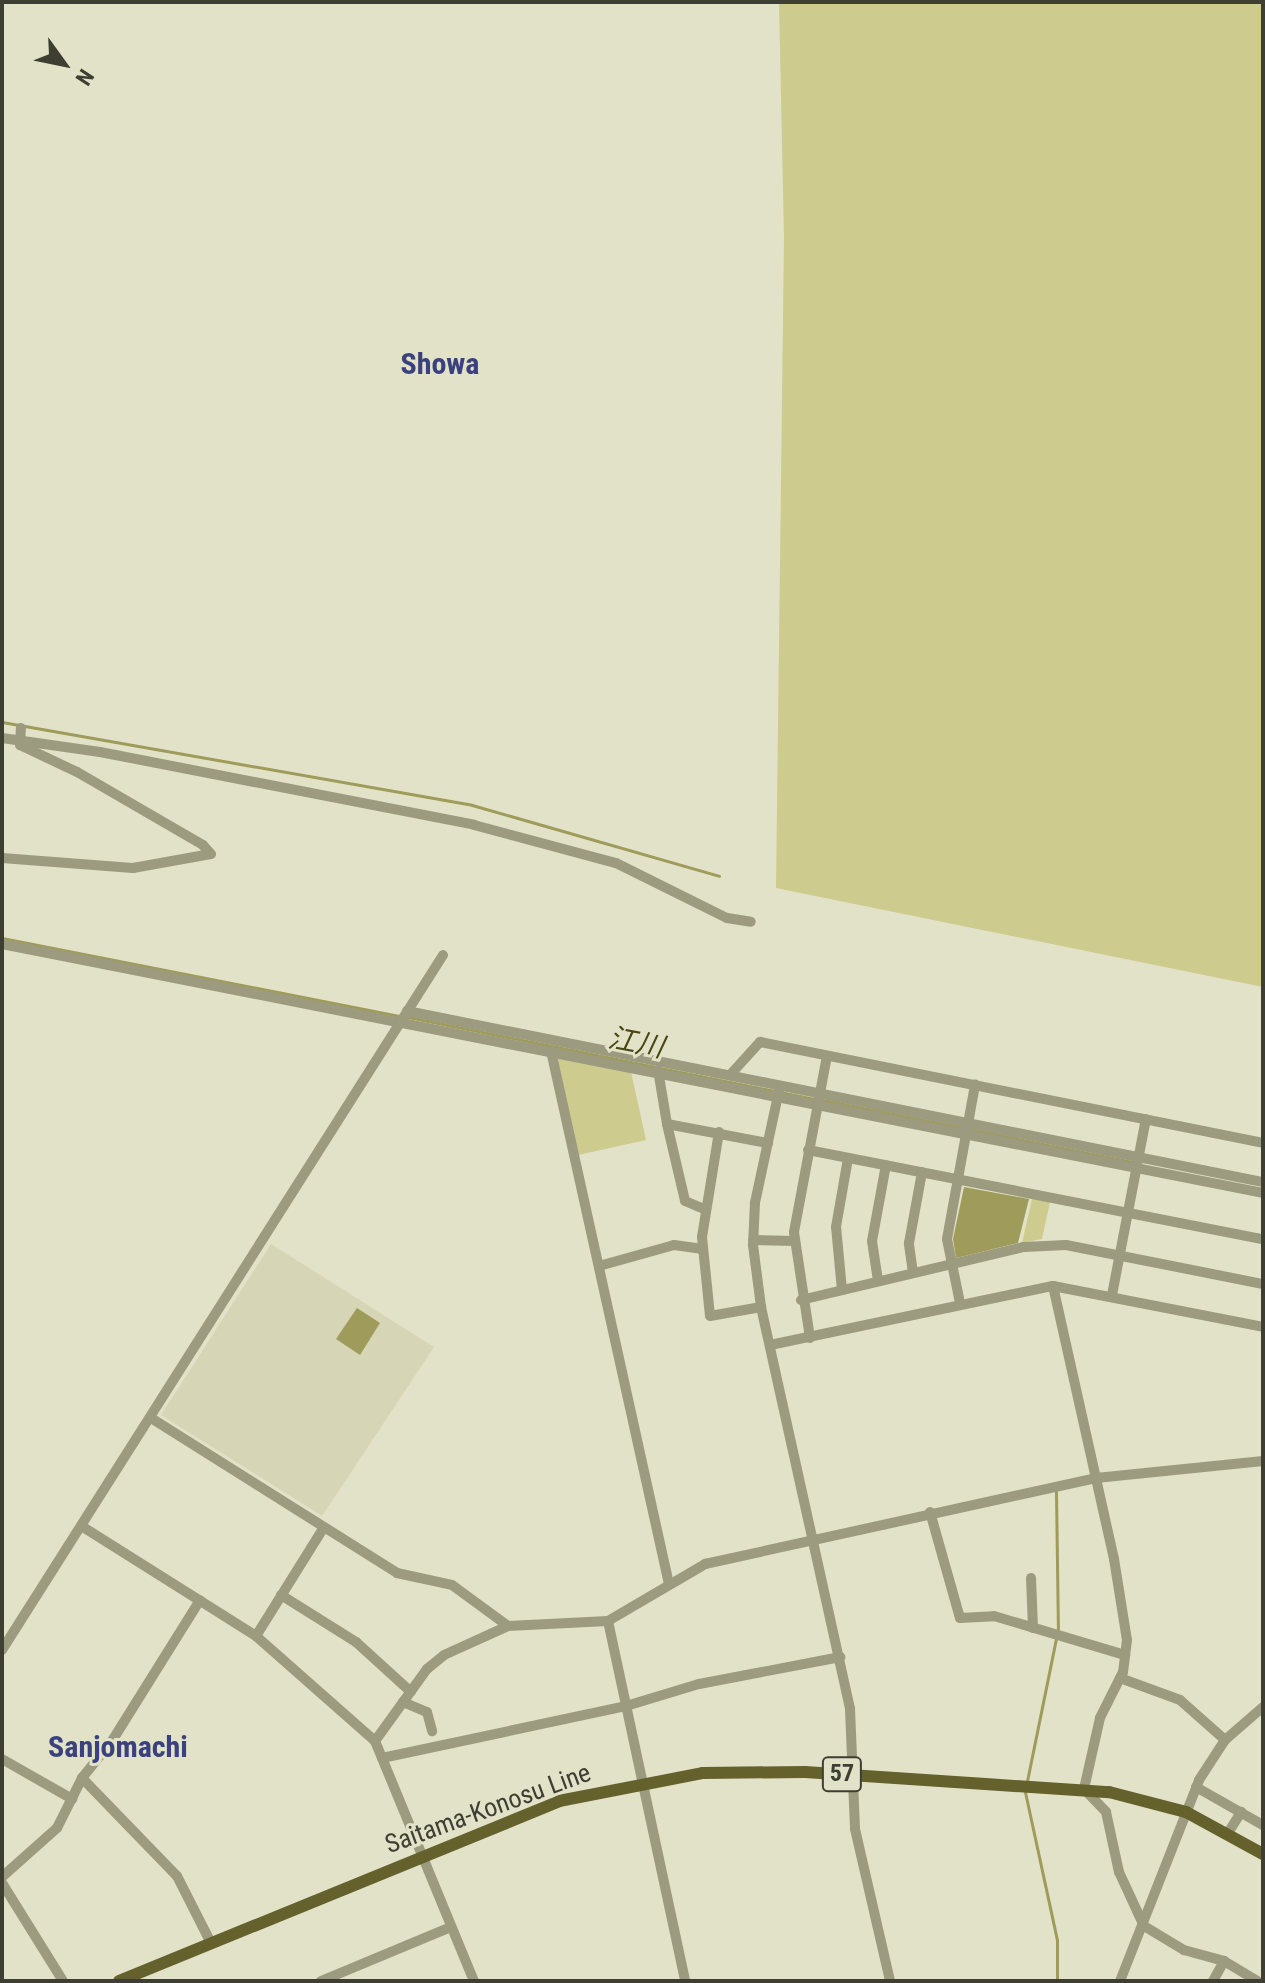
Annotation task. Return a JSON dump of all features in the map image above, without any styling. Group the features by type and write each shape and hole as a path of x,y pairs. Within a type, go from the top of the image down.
{"main road":[{"name":"Saitama-Konosu Line","path":"119,1981 559,1801 641,1781 733,1771 854,1774 1084,1789 1186,1812 1263,1854"}],"street":[{"path":"2,858 133,868 211,854 203,845 77,772 20,745 21,728"},
{"path":"2,738 482,827 616,863 727,918 751,922"},
{"path":"2,944 658,1067 1138,1163 1263,1193"},
{"path":"2,1650 83,1527 443,955"},
{"path":"404,1017 551,1051 730,1075 779,1091"},
{"path":"730,1075 760,1042 1263,1143"},
{"path":"551,1051 669,1584"},
{"path":"810,1338 801,1300 795,1241 808,1150 827,1056"},
{"path":"658,1067 667,1124 685,1201 704,1209"},
{"path":"960,1303 947,1239 975,1085"},
{"path":"779,1091 753,1240 761,1307 810,1538 840,1657 854,1774 855,1829 890,1981"},
{"path":"1112,1295 1146,1119"},
{"path":"667,1124 768,1143"},
{"path":"719,1132 704,1209 703,1249 710,1316 761,1307"},
{"path":"808,1150 1263,1239"},
{"path":"842,1290 836,1227 848,1158"},
{"path":"1138,1163 1263,1182"},
{"path":"878,1281 872,1241 886,1165"},
{"path":"913,1273 909,1243 922,1172"},
{"path":"753,1240 795,1241"},
{"path":"599,1266 674,1245 703,1249"},
{"path":"801,1300 1024,1247 1066,1245 1263,1284"},
{"path":"770,1345 1053,1286 1112,1295 1263,1327"},
{"path":"1053,1286 1114,1559 1125,1655 1120,1678 1100,1718 1084,1789 1106,1812 1119,1872 1144,1926 1184,1950 1224,1961 1257,1981"},
{"path":"151,1418 397,1573 452,1585 508,1626"},
{"path":"375,1741 411,1692 444,1655 508,1626 608,1621 705,1564 810,1538 1096,1478 1263,1461"},
{"path":"930,1512 960,1618 994,1616 1125,1655"},
{"path":"83,1527 256,1636 375,1741 474,1981"},
{"path":"256,1636 324,1527"},
{"path":"1031,1578 1033,1628"},
{"path":"281,1595 356,1642 411,1692"},
{"path":"63,1981 2,1880 57,1828 82,1778 112,1741 200,1600"},
{"path":"608,1621 685,1981"},
{"path":"382,1758 626,1706 699,1684 840,1657"},
{"path":"1120,1678 1180,1700 1225,1740"},
{"path":"403,1702 427,1712 432,1731"},
{"path":"1120,1981 1196,1787 1225,1740 1263,1707"},
{"path":"2,1759 72,1799"},
{"path":"82,1778 177,1876 211,1943"},
{"path":"1196,1787 1263,1825"},
{"path":"1228,1833 1241,1812"},
{"path":"321,1981 451,1927"},
{"path":"1213,1981 1224,1961"}],"shaded area":[{"path":"779,2 1263,2 1263,987 776,888 784,238"},
{"path":"555,1056 631,1072 646,1140 578,1155"},
{"path":"964,1187 1029,1199 1018,1243 956,1258 953,1239"},
{"path":"1032,1199 1050,1202 1042,1239 1022,1243"},
{"path":"271,1244 434,1347 322,1516 161,1415"},
{"path":"357,1308 380,1323 360,1355 336,1339"}],"waterway":[{"path":"2,722 472,805 719,876"},
{"name":"江川","path":"2,938 400,1016"},
{"name":"江川","path":"408,1017 816,1099"},
{"name":"江川","path":"823,1100 1134,1162"},
{"path":"1056,1492 1058,1632"},
{"path":"1027,1781 1056,1639"},
{"path":"1025,1792 1057,1940 1057,1981"}],"district":[{"name":"Showa","path":"440,364"},
{"name":"Sanjomachi","path":"118,1747"}]}
